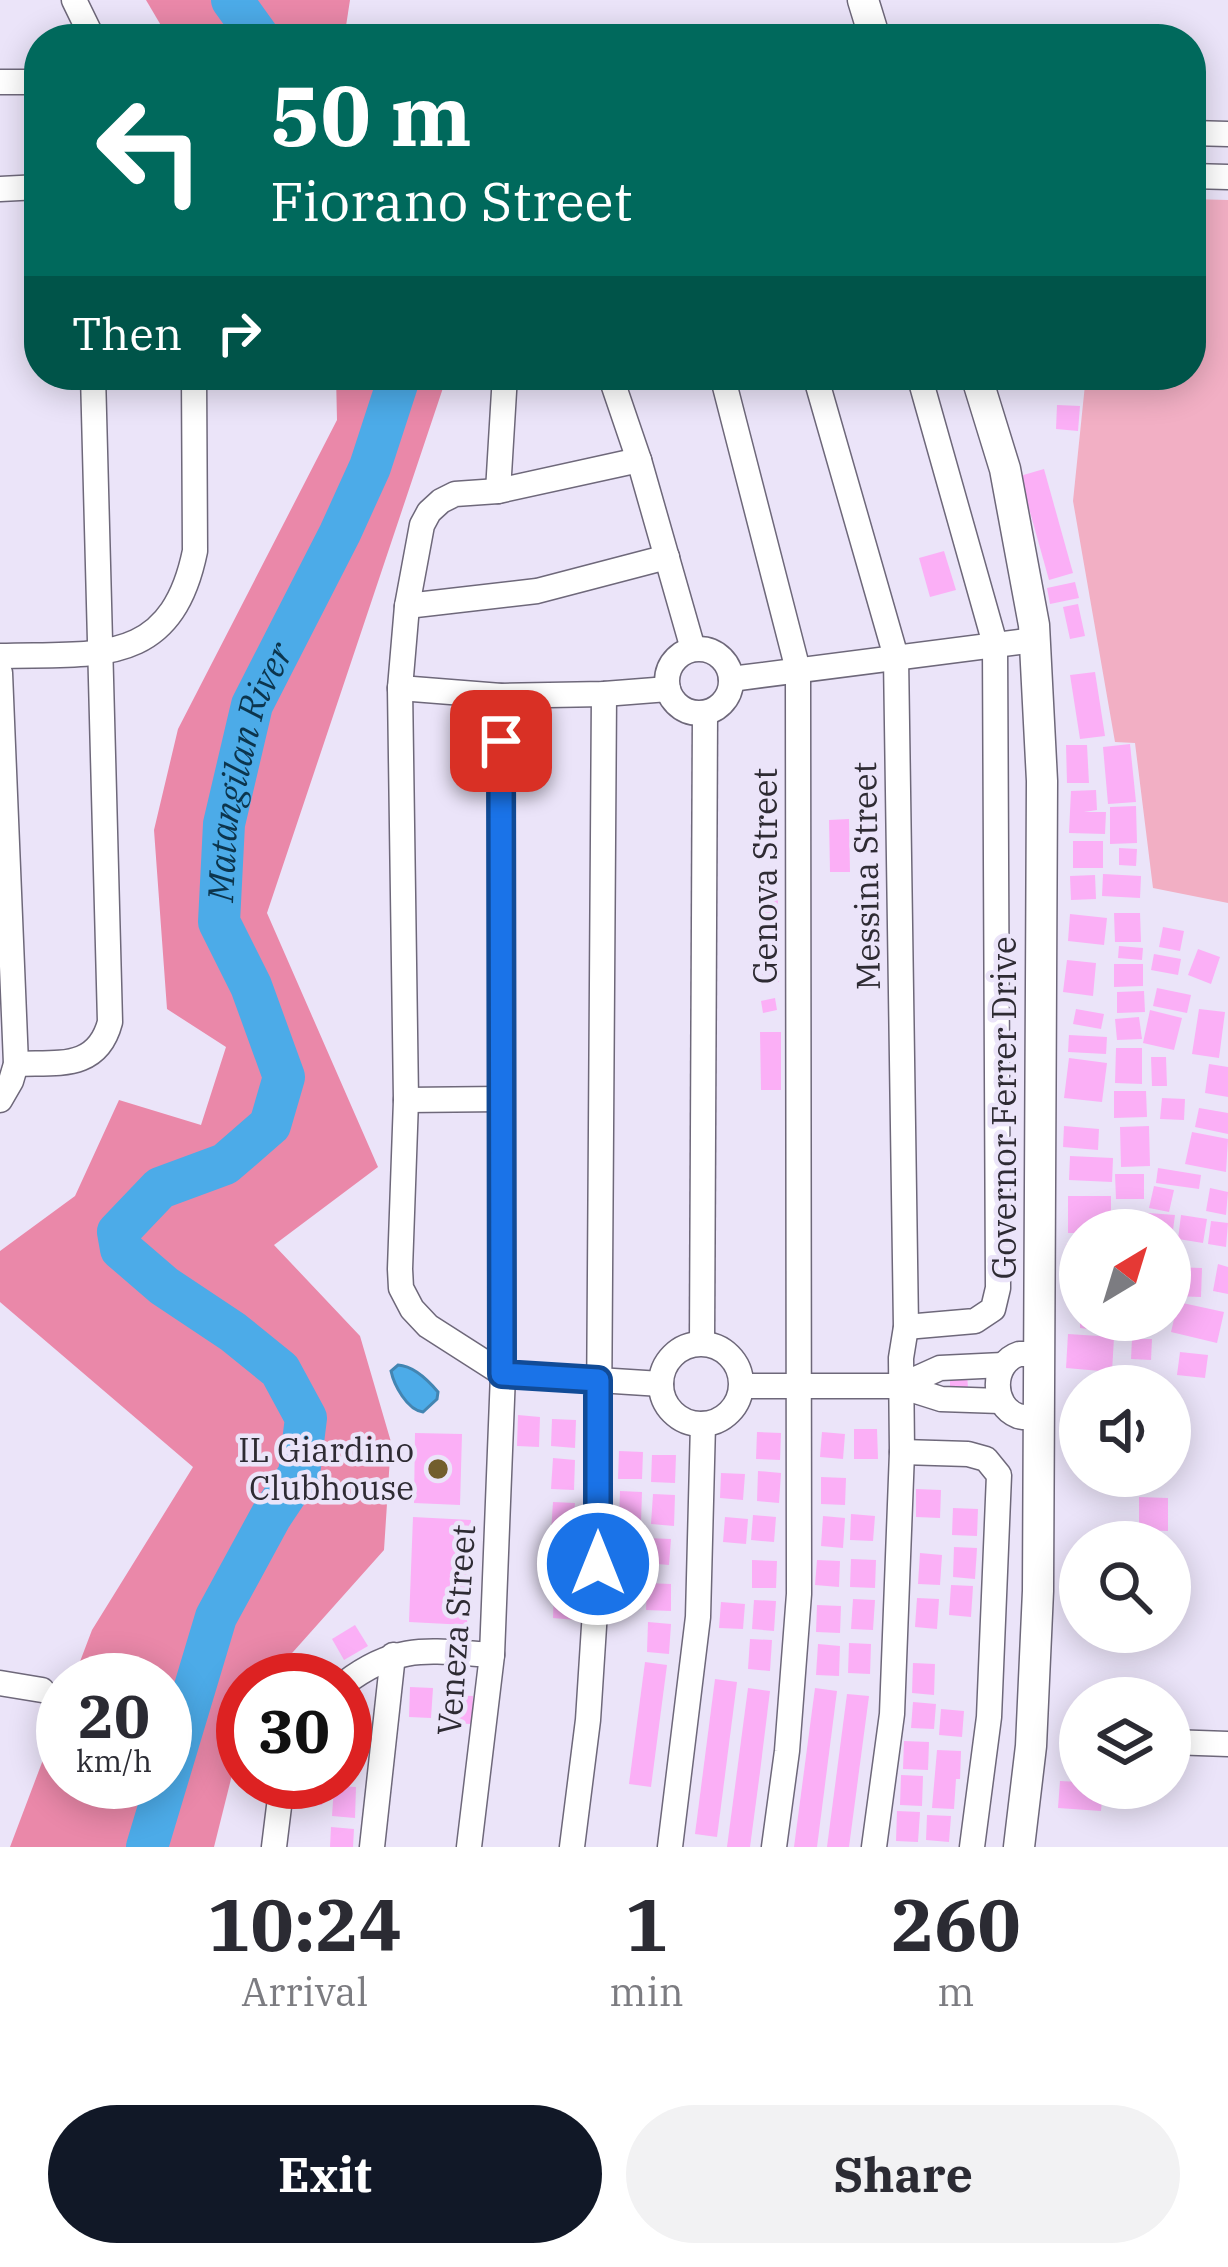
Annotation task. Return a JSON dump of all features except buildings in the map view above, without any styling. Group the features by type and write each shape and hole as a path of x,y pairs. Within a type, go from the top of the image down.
{"main road":[{"name":"Governor Ferrer Drive","path":"981,390 1005,469 1035,640 1042,781 1040,1483 1031,1746 1019,1847"}],"street":[{"path":"16,1064 90,1056 106,1038 110,1022 93,390"},
{"path":"0,656 101,653 146,638 178,604 195,550 194,390"},
{"path":"498,491 504,390"},
{"path":"615,390 693,650"},
{"name":"Genova Street","path":"726,390 798,670 799,1594 788,1751 775,1847"},
{"name":"Messina Street","path":"819,390 896,657 906,1327 900,1386 902,1452 892,1714 874,1847"},
{"path":"906,1327 976,1322 998,1300 995,644 924,390"},
{"path":"638,460 498,491 455,494 441,500 422,525 407,606 400,688 406,1100 401,1288 428,1326 502,1374 661,1384"},
{"path":"407,606 537,591 667,557"},
{"path":"731,679 1035,640"},
{"path":"693,650 723,659 731,679 728,697 705,713 682,709 668,689 670,667 693,650"},
{"path":"0,673 16,1064 0,1100"},
{"path":"400,688 501,696 668,689"},
{"path":"572,1847 588,1720 597,1586 604,694"},
{"name":"Veneza Street","path":"469,1847 492,1655 502,1374 501,696"},
{"path":"702,1343 705,713"},
{"path":"406,1100 502,1099"},
{"path":"702,1343 731,1357 742,1386 730,1413 703,1424 687,1422 674,1413 664,1400 661,1384 673,1355 702,1343"},
{"path":"900,1386 940,1368 1003,1365 1019,1354 1039,1354"},
{"path":"1003,1365 996,1383 1000,1401 1017,1416 1038,1417"},
{"path":"742,1386 900,1386 941,1400 1000,1401"},
{"path":"670,1847 698,1617 703,1424"},
{"path":"902,1452 968,1454 986,1459 999,1475 989,1717 973,1847"},
{"path":"372,1664 393,1655 428,1651 492,1655"},
{"path":"372,1847 393,1655"},
{"path":"0,1683 36,1689"},
{"path":"1191,1743 1228,1744"},
{"path":"274,1847 279,1809"}],"shaded area":[{"path":"146,0 350,0 346,24 160,24"},
{"path":"1206,199 1228,200 1228,903 1153,888 1135,743 1115,742 1073,501 1084,390 1206,390"},
{"path":"336,390 442,390 267,913 378,1167 274,1245 360,1336 391,1442 384,1550 292,1653 216,1653 216,1809 224,1809 214,1847 10,1847 36,1778 36,1809 192,1809 192,1653 83,1653 92,1630 193,1467 0,1302 0,1251 75,1196 119,1100 201,1125 226,1047 167,1009 154,830 178,729 337,420"}],"water":[{"path":"398,1365 415,1371 438,1392 423,1412 398,1390 391,1371"}],"waterway":[{"name":"Matangilan River","path":"232,0 249,24"},
{"name":"Matangilan River","path":"147,1847 216,1617 299,1474 306,1418 280,1370 164,1286 121,1249 118,1232 160,1188 225,1164 270,1125 284,1077 251,986 219,922 224,824 252,705 370,467 395,390"}],"place":[{"name":"IL Giardino Clubhouse","path":"438,1469"}],"route":[{"path":"501,741 502,1374 598,1380 598,1564"}]}
